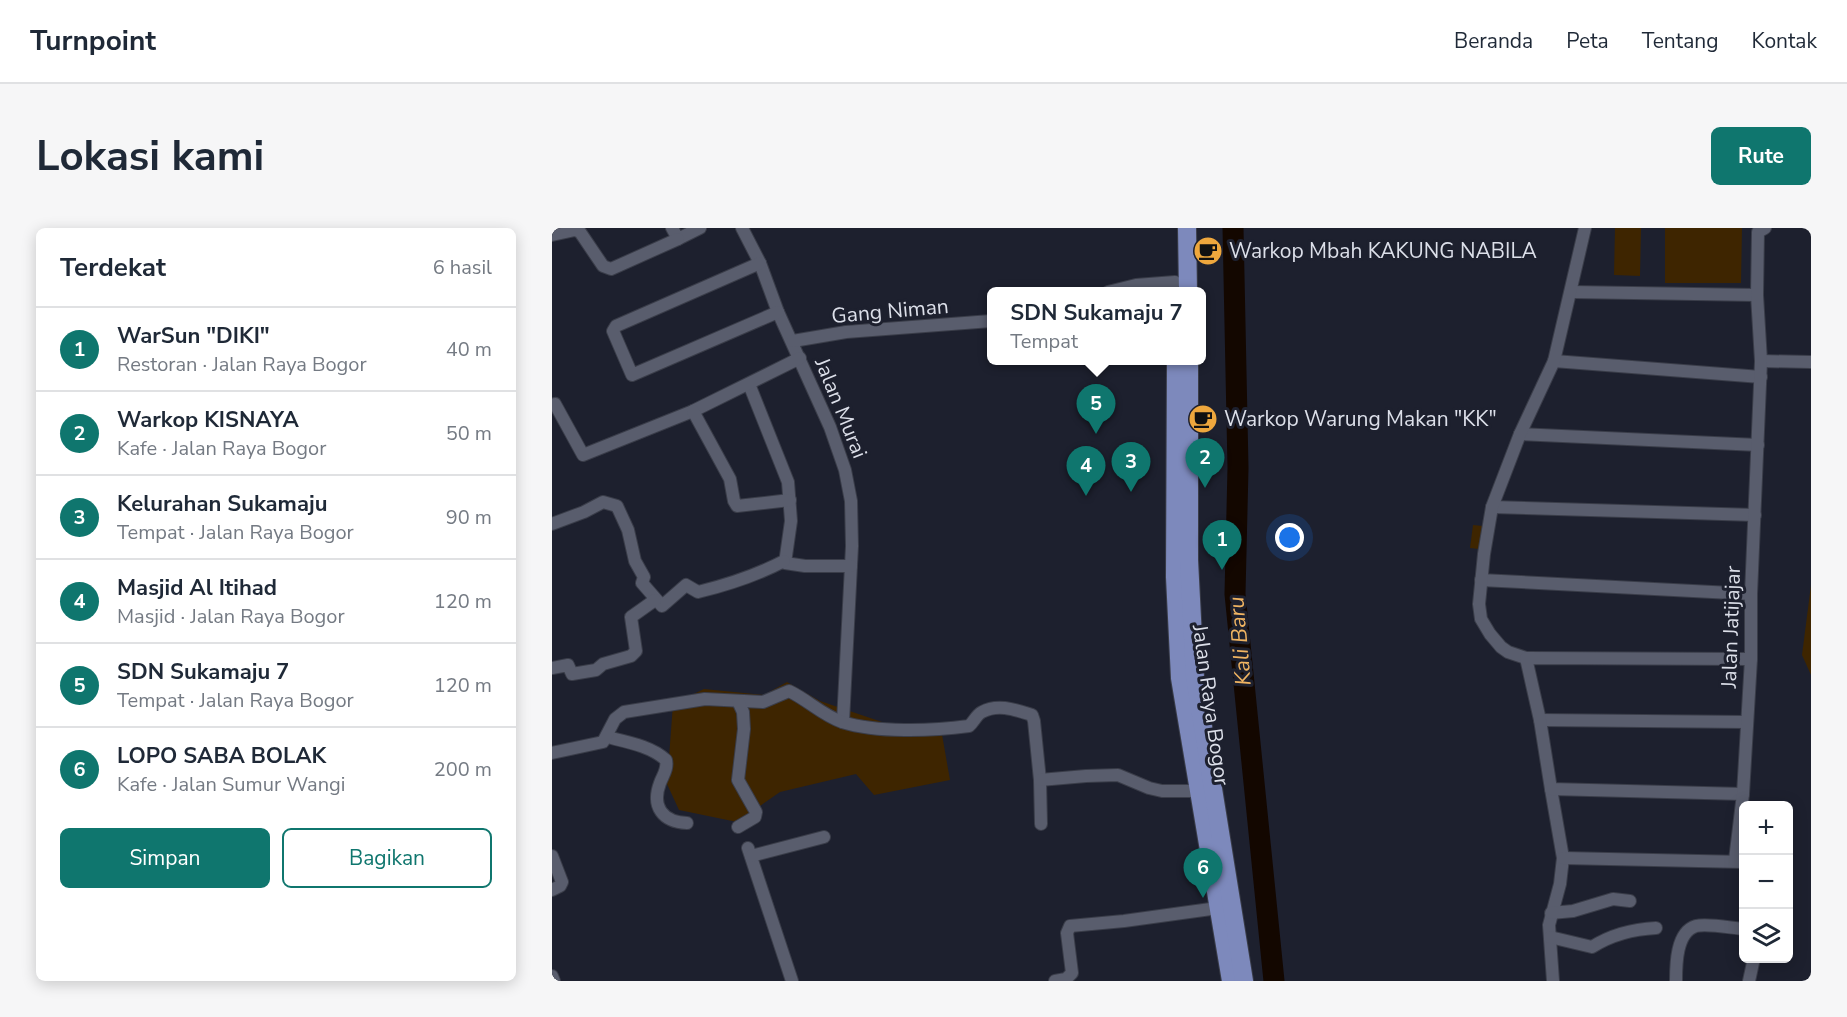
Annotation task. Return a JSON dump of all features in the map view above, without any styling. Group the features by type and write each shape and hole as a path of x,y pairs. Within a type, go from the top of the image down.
{"highway":[{"path":"1175,228 1179,287"},
{"path":"1179,287 1187,228"},
{"name":"Jalan Raya Bogor","path":"1176,365 1195,677 1244,981"},
{"name":"Jalan Raya Bogor","path":"1189,365 1184,495 1175,577 1178,649 1180,678 1198,791 1231,981"}],"street":[{"path":"552,235 575,230 580,232 603,266 611,269 675,234 700,228"},
{"name":"Jalan Murai","path":"742,228 760,262 778,312 793,341 838,446 845,470 851,501 851,566 843,722"},
{"path":"1585,228 1554,361 1520,434 1492,507 1481,580 1480,612 1485,626 1501,647 1526,658 1751,659"},
{"name":"Jalan Jatijajar","path":"1739,855 1751,659 1751,594 1761,377 1757,295 1760,229"},
{"path":"760,262 616,326 614,331 632,375 778,312"},
{"path":"1127,287 1136,285 1165,287"},
{"path":"1571,292 1757,295"},
{"name":"Gang Niman","path":"793,341 846,332 987,321"},
{"path":"552,405 555,404 583,455 693,411 800,358"},
{"path":"1554,361 1761,377"},
{"path":"1761,361 1811,362"},
{"path":"749,384 784,469 790,500 791,521 784,561"},
{"path":"693,411 730,479 737,506 790,500"},
{"path":"1520,434 1758,445"},
{"path":"552,524 603,502 616,506 628,530 635,561 644,577 642,583 662,606 686,585 698,592 766,570 784,561"},
{"path":"1492,507 1755,515"},
{"path":"784,561 787,564 805,566 851,566"},
{"path":"1481,580 1751,594"},
{"path":"552,668 568,665 572,674 596,670 603,664 631,656 636,651 631,617 655,600"},
{"path":"1526,658 1540,720 1563,858 1560,884 1551,913 1553,981"},
{"path":"552,753 603,742 615,719 624,712 690,700 752,703 767,701 789,691 843,722 901,731 961,728 969,726 983,711 1009,708 1032,715 1040,780 1041,824"},
{"path":"738,701 743,712 744,729 738,780 756,812 755,817 738,827"},
{"path":"1540,720 1747,722"},
{"path":"607,737 656,752 666,760 667,767 659,785 657,802 663,814 671,821 687,823"},
{"path":"1040,780 1118,775 1162,791 1198,791"},
{"path":"1551,789 1743,794"},
{"path":"792,981 750,852 824,837"},
{"path":"552,856 562,882 560,886 552,890"},
{"name":"Jalan Jatijajar","path":"1563,858 1739,861"},
{"path":"1551,913 1573,911 1613,899 1630,901"},
{"path":"1061,981 1072,971 1066,933 1070,926 1218,908"},
{"path":"1676,981 1676,956 1681,943 1691,929 1698,926 1739,929"},
{"path":"1550,937 1592,947 1609,937 1656,928"},
{"path":"1749,981 1753,963"},
{"path":"552,976 554,981"}],"shaded area":[{"path":"1615,228 1641,228 1640,276 1614,275"},
{"path":"1665,228 1742,228 1741,283 1665,283"},
{"path":"1473,525 1483,526 1479,549 1470,548"},
{"path":"1811,585 1811,675 1802,655"},
{"path":"787,682 820,701 885,723 940,723 950,780 874,795 856,774 780,792 737,822 679,810 667,784 673,704 704,689 764,695"}],"waterway":[{"name":"Kali Baru","path":"1233,228 1238,468 1235,594 1274,981"}],"place":[{"name":"Warkop Mbah KAKUNG NABILA","path":"1208,251"},
{"name":"Warkop Warung Makan \"KK\"","path":"1203,419"},
{"name":"SDN Sukamaju 7","path":"1096,434"},
{"name":"Warkop KISNAYA","path":"1205,488"},
{"name":"Kelurahan Sukamaju","path":"1131,492"},
{"name":"Masjid Al Itihad","path":"1086,496"},
{"name":"WarSun \"DIKI\"","path":"1222,570"},
{"name":"LOPO SABA BOLAK","path":"1203,898"}]}
